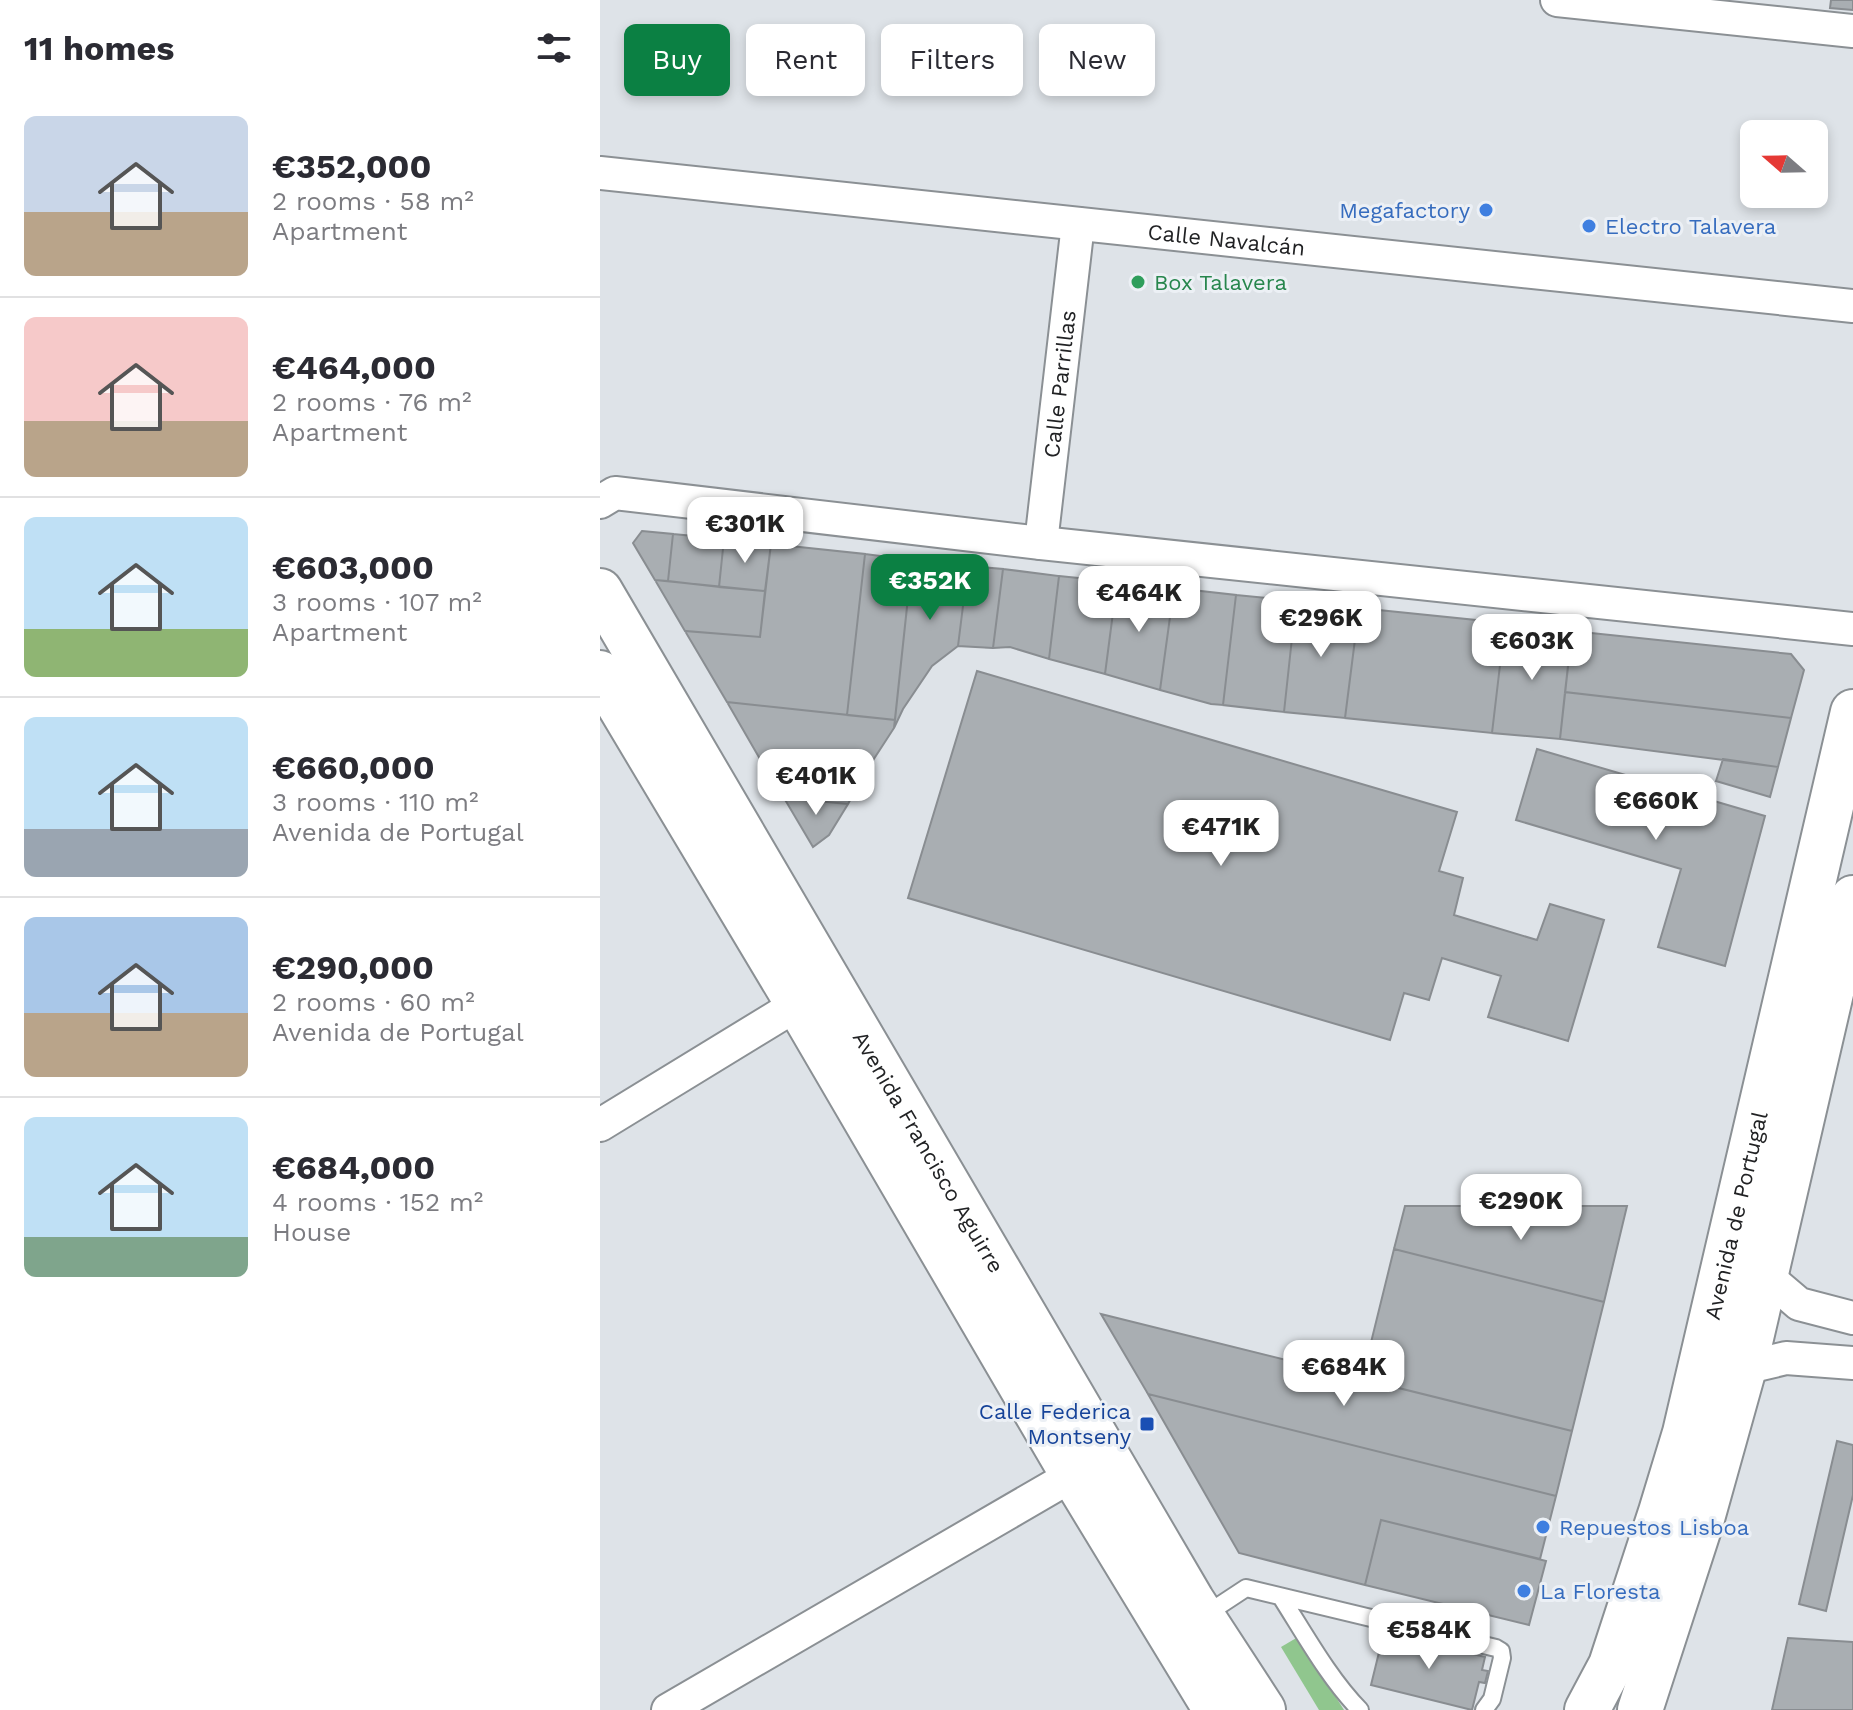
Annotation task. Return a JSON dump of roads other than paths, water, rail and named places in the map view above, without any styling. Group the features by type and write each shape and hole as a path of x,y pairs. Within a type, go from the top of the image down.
{"main road":[{"name":"Avenida Francisco Aguirre","path":"600,591 1203,1617 1263,1710"},
{"name":"Avenida Francisco Aguirre","path":"600,673 1073,1475 1216,1710"},
{"name":"Avenida de Portugal","path":"1587,1710 1611,1665 1685,1433 1853,712"},
{"name":"Avenida de Portugal","path":"1640,1710 1701,1522 1744,1368 1853,898"}],"street":[{"path":"1557,0 1805,13 1853,31"},
{"name":"Calle Navalcán","path":"600,173 1853,306"},
{"name":"Calle Parrillas","path":"1041,543 1078,224"},
{"path":"600,502 615,493 1041,543 1853,629"},
{"path":"600,1125 798,1004"},
{"path":"1765,1275 1799,1304 1853,1318"},
{"path":"1744,1368 1786,1358 1853,1363"},
{"path":"668,1710 1073,1475"}],"lane":[{"path":"1203,1617 1246,1588 1496,1648 1501,1651 1502,1658 1492,1699 1484,1710"},
{"path":"1281,1597 1313,1648 1360,1710"}],"place":[{"name":"Megafactory","path":"1486,210"},
{"name":"Electro Talavera","path":"1589,226"},
{"name":"Box Talavera","path":"1138,282"},
{"name":"Calle Federica Montseny","path":"1147,1424"},
{"name":"Repuestos Lisboa","path":"1543,1527"},
{"name":"La Floresta","path":"1524,1591"}]}
